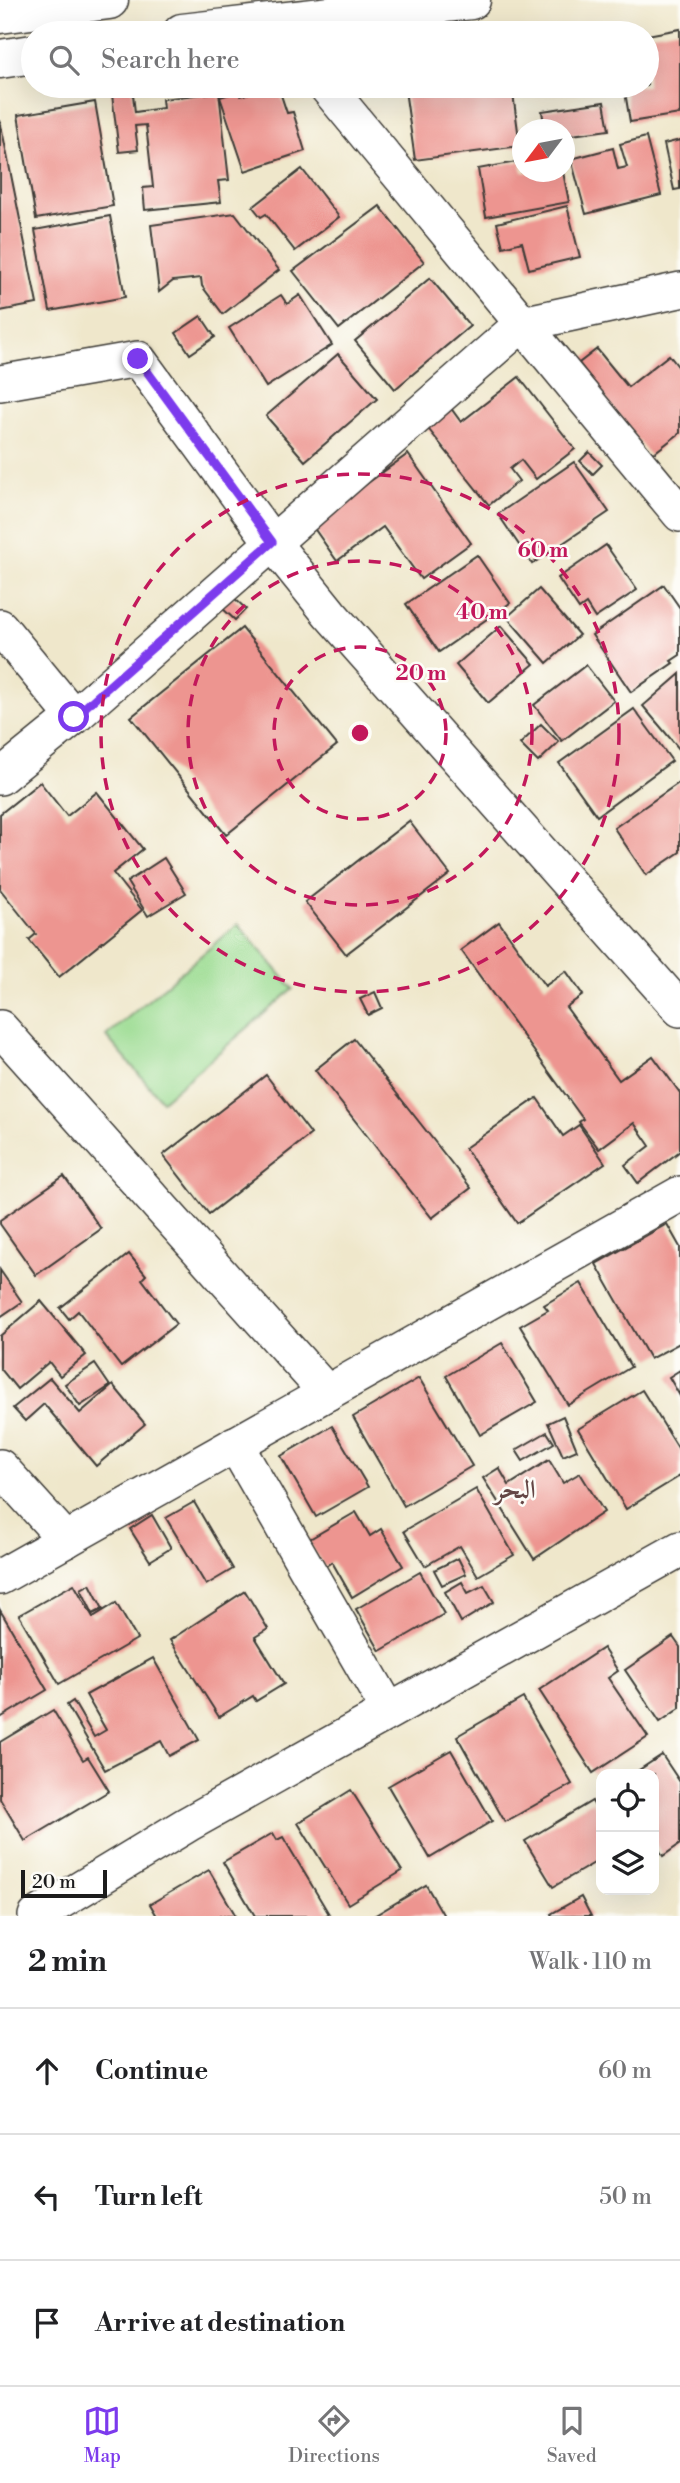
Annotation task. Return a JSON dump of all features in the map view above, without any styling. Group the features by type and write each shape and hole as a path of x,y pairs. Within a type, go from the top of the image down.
{"street":[{"path":"0,14 109,0"},
{"path":"327,21 471,0"},
{"path":"0,59 21,56"},
{"path":"336,98 680,514"},
{"path":"0,777 74,717 522,324 680,290"},
{"path":"0,383 138,359 272,542 330,614 680,1009"},
{"path":"3,638 74,717"},
{"path":"0,1028 327,1393"},
{"path":"0,1577 680,1194"},
{"path":"235,1444 389,1711"},
{"path":"0,1467 66,1539"},
{"path":"36,1916 188,1824 680,1549"}],"green space":[{"path":"238,924 293,989 162,1101 106,1036"}],"building":[{"path":"680,29 680,114 630,122 626,98 659,98 659,33"},
{"path":"112,98 133,98 135,112 163,108 162,99 220,98 229,180 218,181 221,202 145,210 143,188 153,187 146,125 135,126 138,150 119,152"},
{"path":"220,98 282,98 287,113 293,112 305,151 245,171"},
{"path":"406,98 514,98 516,119 512,119 512,147 415,160"},
{"path":"95,102 113,206 36,219 18,115"},
{"path":"604,102 609,130 575,135 575,119 543,119 542,111"},
{"path":"0,120 37,304 0,311"},
{"path":"646,137 661,195 586,214 575,174 575,158 613,148 618,169 627,167 620,144"},
{"path":"680,140 680,189 674,190 664,144"},
{"path":"512,163 512,182 565,182 569,202 486,217 478,169"},
{"path":"302,169 339,217 295,251 266,214 261,217 253,207"},
{"path":"380,206 424,262 339,329 293,271"},
{"path":"567,206 580,257 529,269 522,242 503,247 497,223"},
{"path":"235,213 279,270 223,314 202,286 201,278 173,281 159,292 151,225"},
{"path":"110,216 125,297 50,311 35,230"},
{"path":"430,278 470,326 395,389 355,341"},
{"path":"281,295 287,304 300,295 332,345 266,387 229,328"},
{"path":"201,316 215,337 190,354 176,333"},
{"path":"597,349 628,387 669,355 680,369 680,433 650,456 579,363"},
{"path":"338,354 377,399 305,461 266,416"},
{"path":"519,377 575,449 536,479 521,460 510,469 519,481 489,505 426,426 450,407 461,422"},
{"path":"589,452 602,465 593,474 580,461"},
{"path":"408,454 471,543 421,579 383,527 337,561 311,524"},
{"path":"574,462 609,512 532,564 498,514"},
{"path":"606,545 637,590 595,618 586,604 579,609 558,578"},
{"path":"477,555 510,603 439,652 406,604"},
{"path":"664,585 680,608 680,655 671,661 673,663 631,692 592,635"},
{"path":"539,589 579,635 547,663 507,617"},
{"path":"232,596 246,609 235,620 221,607"},
{"path":"501,626 534,664 488,703 456,665"},
{"path":"242,628 337,745 226,835 131,717"},
{"path":"586,665 614,701 562,741 534,705"},
{"path":"680,674 680,750 643,706"},
{"path":"634,709 672,761 597,816 559,763"},
{"path":"541,724 559,742 538,762 520,744"},
{"path":"40,782 67,816 97,792 143,849 113,873 142,910 59,977 29,940 36,934 0,889 0,814"},
{"path":"680,782 680,852 646,875 614,828"},
{"path":"409,821 450,874 346,954 305,902"},
{"path":"164,858 186,893 148,916 127,882"},
{"path":"499,922 545,986 566,971 583,995 566,1007 619,1080 653,1056 680,1093 680,1151 638,1183 625,1165 650,1146 634,1123 599,1149 579,1122 583,1119 461,950"},
{"path":"375,992 382,1008 368,1015 360,999"},
{"path":"354,1039 471,1188 432,1218 315,1070"},
{"path":"266,1075 311,1134 209,1214 163,1155"},
{"path":"537,1098 563,1136 579,1125 605,1163 517,1223 465,1148"},
{"path":"64,1176 101,1229 36,1275 0,1224 0,1220"},
{"path":"667,1224 680,1247 680,1343 650,1359 596,1264"},
{"path":"129,1254 146,1275 142,1279 176,1324 121,1367 78,1311 69,1319 60,1308"},
{"path":"0,1270 22,1302 0,1317"},
{"path":"581,1283 631,1367 568,1405 520,1326 548,1310 544,1305"},
{"path":"41,1301 86,1355 60,1376 49,1362 17,1389 0,1368 0,1336"},
{"path":"502,1343 537,1402 480,1435 446,1376"},
{"path":"95,1364 110,1386 80,1406 65,1384"},
{"path":"680,1370 680,1396 669,1377"},
{"path":"50,1378 80,1413 113,1385 145,1424 96,1466 44,1404 25,1421 13,1408"},
{"path":"419,1378 472,1466 404,1506 353,1417"},
{"path":"642,1390 680,1451 680,1476 626,1509 578,1429"},
{"path":"563,1416 577,1450 563,1456 548,1423"},
{"path":"332,1426 368,1487 316,1517 281,1456"},
{"path":"547,1432 554,1443 523,1461 516,1450"},
{"path":"549,1460 563,1483 580,1473 604,1512 534,1559 483,1478 499,1468 509,1485"},
{"path":"476,1489 514,1555 478,1576 460,1546 425,1566 404,1531"},
{"path":"194,1502 233,1569 206,1585 166,1518"},
{"path":"356,1512 370,1536 381,1529 403,1566 352,1597 332,1562 324,1567 308,1540"},
{"path":"152,1515 171,1548 150,1561 130,1529"},
{"path":"458,1558 466,1574 442,1585 434,1570"},
{"path":"420,1572 444,1614 380,1651 356,1609"},
{"path":"462,1582 468,1593 484,1585 494,1602 461,1622 445,1592"},
{"path":"74,1584 93,1617 116,1603 137,1639 59,1684 19,1615"},
{"path":"90,1584 103,1609 93,1614 81,1589"},
{"path":"245,1591 268,1629 255,1637 284,1684 256,1701 253,1696 219,1717 170,1640"},
{"path":"0,1610 47,1690 0,1718"},
{"path":"673,1637 680,1647 680,1708 660,1722 625,1670"},
{"path":"603,1648 618,1671 608,1678 648,1737 593,1773 539,1690"},
{"path":"153,1658 199,1740 169,1756 161,1741 105,1770 67,1705 73,1701 94,1737 106,1730 86,1695"},
{"path":"523,1698 572,1784 505,1822 457,1736"},
{"path":"53,1710 83,1760 88,1757 109,1791 25,1841 0,1799 0,1742"},
{"path":"451,1750 492,1821 430,1858 388,1786"},
{"path":"662,1755 680,1782 680,1844 663,1856 659,1850 659,1769 641,1769"},
{"path":"351,1790 402,1871 348,1904 298,1823"},
{"path":"592,1801 596,1808 596,1862 553,1887 525,1841"},
{"path":"273,1833 277,1840 283,1837 329,1914 255,1916 223,1862"},
{"path":"209,1870 236,1916 157,1916 150,1904"},
{"path":"426,1885 444,1916 374,1916"},
{"path":"581,1897 591,1916 552,1916 551,1914"}],"district":[{"name":"البحر","path":"515,1489"}],"route":[{"path":"74,717 272,542 138,359"}]}
